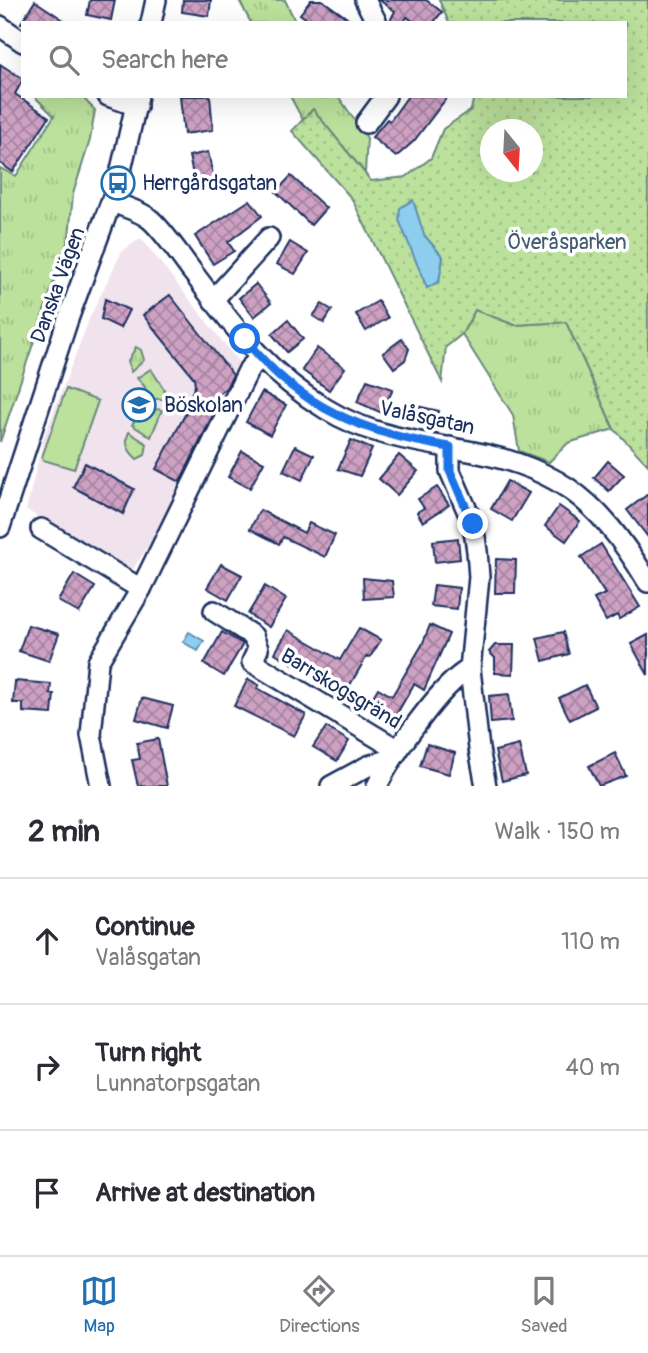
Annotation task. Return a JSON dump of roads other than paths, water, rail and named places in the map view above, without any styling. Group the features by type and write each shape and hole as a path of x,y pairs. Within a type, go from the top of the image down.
{"street":[{"path":"151,21 156,0"},
{"path":"365,0 376,21"},
{"path":"0,26 21,41"},
{"path":"120,98 138,101"},
{"path":"366,123 385,98"},
{"name":"Danska Vägen","path":"0,527 68,319 112,202 138,101"},
{"name":"Valåsgatan","path":"112,202 149,218 260,358 285,383 347,420 404,440 450,447 516,463 546,475 593,505 611,524 648,582"},
{"path":"213,300 270,239"},
{"path":"101,786 91,735 98,663 141,589 249,369 260,358"},
{"path":"450,447 450,471 473,524 479,570 470,669 477,740 486,786"},
{"path":"41,529 141,589"},
{"name":"Barrskogsgränd","path":"214,611 253,636 258,649 252,662 394,755"},
{"path":"377,786 394,755 458,675 470,669"},
{"path":"331,786 394,755"}],"water":[{"path":"413,200 424,235 443,257 439,281 427,288 399,220 400,208"},
{"path":"189,632 204,641 198,651 183,642"}],"place":[{"name":"Herrgårdsgatan","path":"118,183"},
{"name":"Böskolan","path":"139,405"}],"park label":[{"name":"Överåsparken","path":"567,242"}]}
